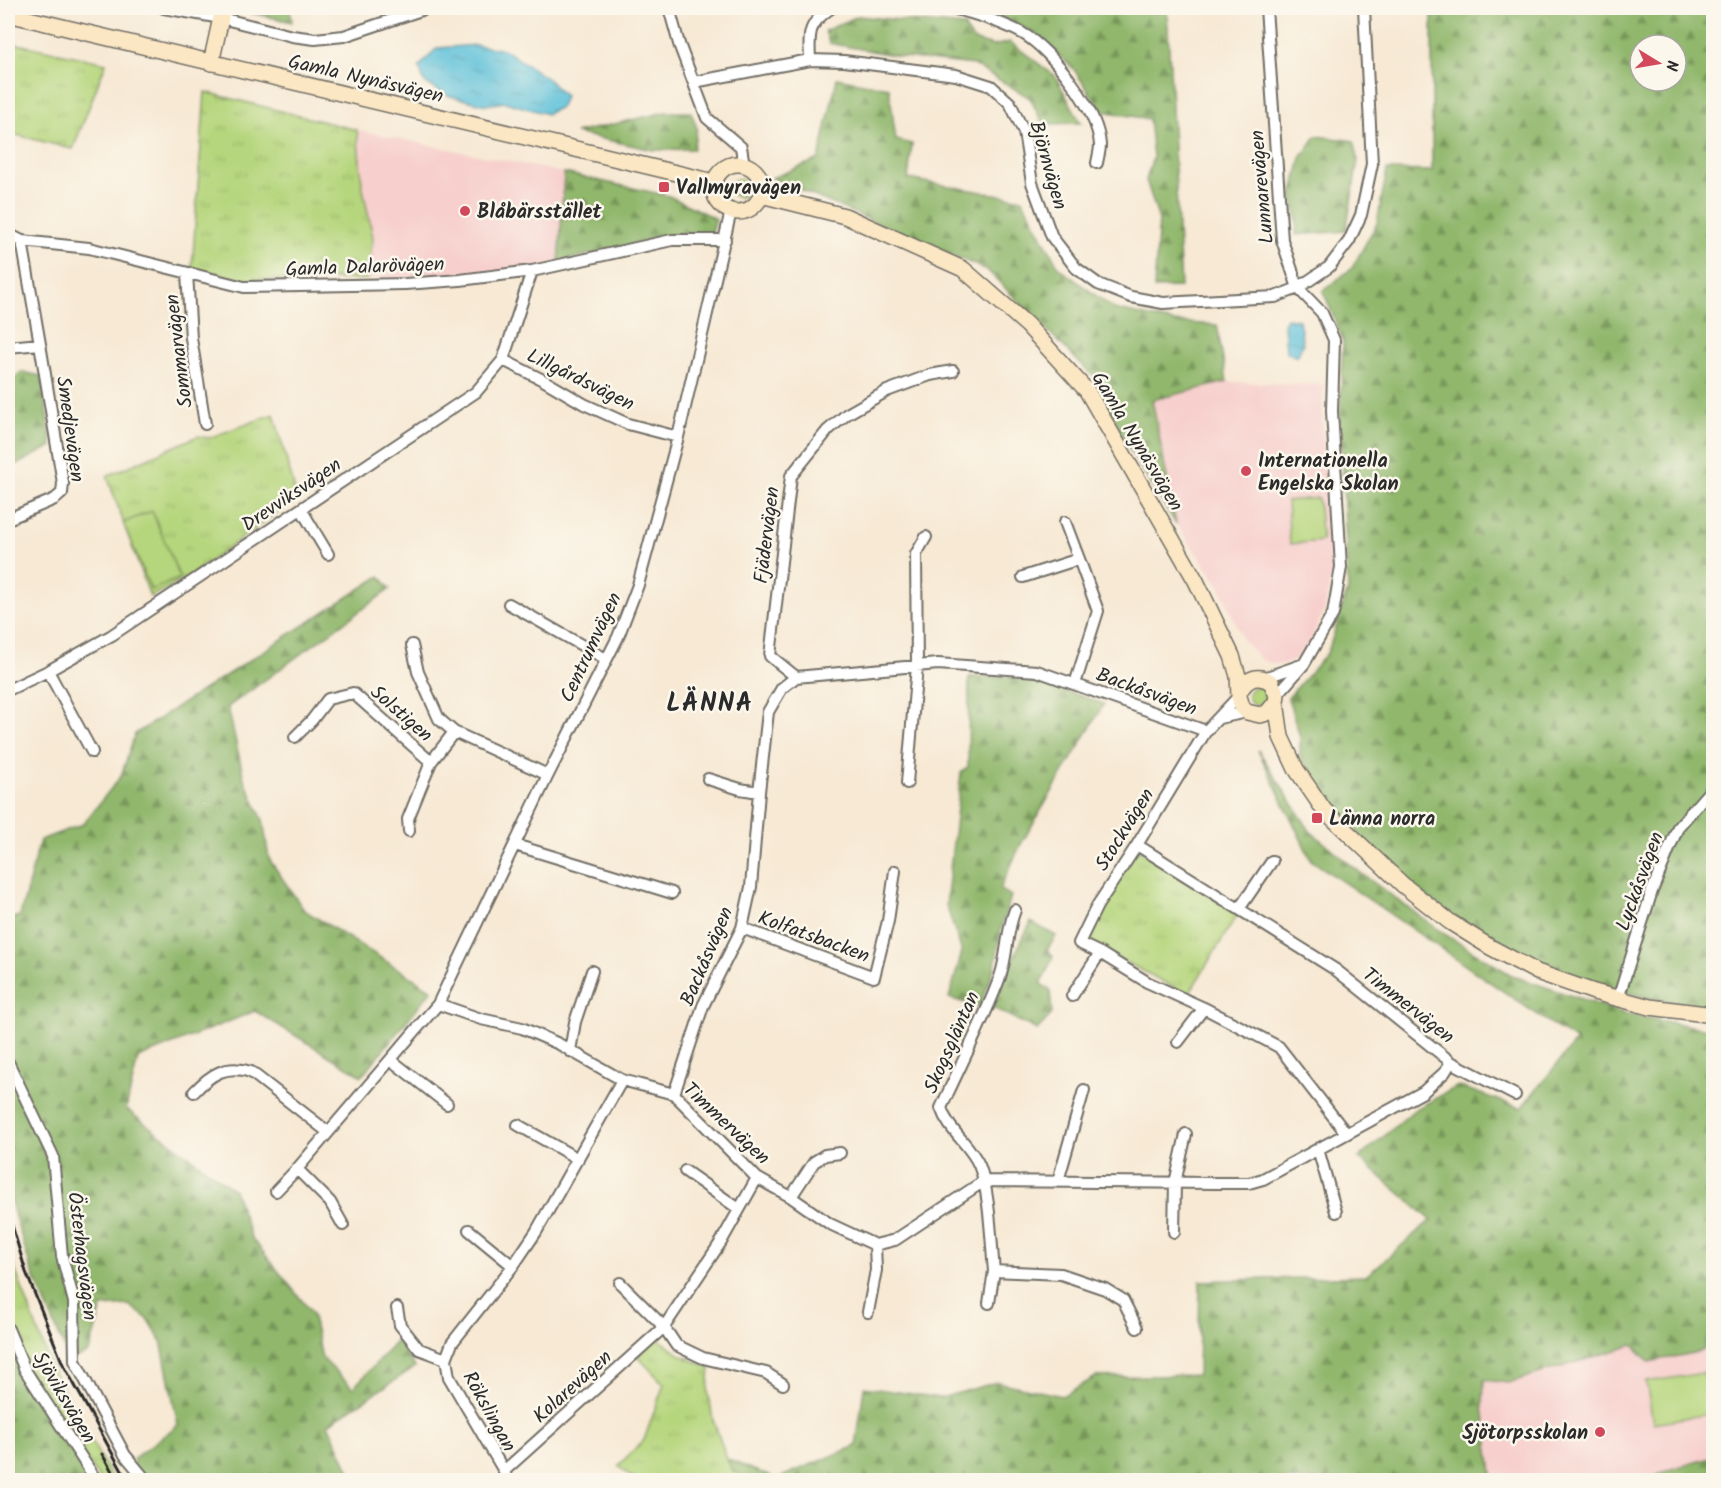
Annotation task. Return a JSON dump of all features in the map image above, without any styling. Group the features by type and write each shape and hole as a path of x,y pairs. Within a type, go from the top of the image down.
{"street":[{"path":"164,8 315,39 330,39 427,8"},
{"path":"669,8 707,118 741,147 744,165"},
{"path":"810,60 809,31 819,16 831,8"},
{"path":"952,8 978,15 1023,34 1053,59 1073,82 1092,118 1100,144 1097,163"},
{"name":"Lunnarevägen","path":"1266,8 1281,240 1298,288 1322,313 1334,340 1332,411 1341,567 1333,614 1304,664 1277,698"},
{"name":"Björnvägen","path":"694,82 810,60 844,61 956,75 991,86 1010,103 1024,132 1032,183 1052,237 1076,268 1098,284 1131,297 1163,303 1275,297 1298,288 1329,267 1349,241 1361,215 1372,164 1364,8"},
{"name":"Gamla Nynäsvägen","path":"8,14 714,182"},
{"path":"211,63 221,18"},
{"path":"744,165 751,168 760,180 761,195 749,209 740,212 731,211 717,200 714,182 717,175 729,166 744,165"},
{"name":"Gamla Nynäsvägen","path":"761,195 845,216 963,269 1027,325 1087,391 1196,581 1222,633 1238,676 1242,707 1281,737"},
{"name":"Centrumvägen","path":"276,1191 392,1060 438,1004 548,775 618,637 638,585 678,437 731,211"},
{"name":"Gamla Dalarövägen","path":"8,234 22,241 89,248 244,287 405,284 460,280 532,271 672,240 726,240"},
{"name":"Smedjevägen","path":"8,519 55,499 63,493 22,241"},
{"name":"Drevviksvägen","path":"8,690 48,671 112,635 476,392 503,360 532,271"},
{"name":"Sommarvägen","path":"187,273 191,338 205,424"},
{"path":"8,347 40,344"},
{"name":"Lillgårdsvägen","path":"503,360 584,404 628,423 678,437"},
{"name":"Fjädervägen","path":"796,677 770,656 792,476 828,430 847,414 887,391 930,375 953,371"},
{"path":"301,509 328,554"},
{"name":"Backåsvägen","path":"1065,522 1098,611 1076,684"},
{"path":"907,783 917,666 916,554 926,537"},
{"path":"1023,577 1079,559"},
{"path":"509,604 606,658"},
{"name":"Gamla Nynäsvägen","path":"1222,633 1261,678 1271,682 1277,698 1281,737 1296,769 1324,810 1403,885 1449,922 1537,972 1618,999 1650,1007 1713,1015"},
{"name":"Solstigen","path":"412,645 418,672 439,719 454,732 548,775"},
{"name":"Backåsvägen","path":"675,1094 703,1006 742,928 751,887 768,712 782,688 796,677 938,664 1036,671 1206,732"},
{"path":"1239,693 1250,679 1261,678 1304,664"},
{"path":"48,671 92,752"},
{"name":"Solstigen","path":"295,737 328,699 353,693 431,762"},
{"name":"Stockvägen","path":"1239,693 1206,732 1097,906 1079,943 1147,982 1204,1008 1279,1047 1346,1133"},
{"path":"1219,718 1267,713 1277,698"},
{"name":"Solstigen","path":"409,831 408,819 431,762 454,732"},
{"path":"708,780 759,792"},
{"name":"Lyckåsvägen","path":"1618,999 1652,891 1678,827 1713,786"},
{"path":"515,845 672,893"},
{"name":"Timmervägen","path":"984,1180 1175,1183 1256,1181 1277,1173 1423,1092 1449,1075 1451,1062 1336,970 1137,845"},
{"path":"1239,909 1272,861"},
{"name":"Kolfatsbacken","path":"742,928 874,977 888,921 895,871"},
{"name":"Skogsgläntan","path":"984,1180 978,1163 946,1122 941,1108 1000,978 1007,952 1008,926 1015,909"},
{"path":"1072,996 1100,953"},
{"path":"570,1051 575,1022 592,971"},
{"name":"Timmervägen","path":"438,1004 481,1019 522,1028 559,1044 622,1080 675,1094 757,1178 791,1197 831,1224 875,1245"},
{"path":"1178,1042 1204,1008"},
{"path":"392,1060 447,1104"},
{"name":"Österhagsvägen","path":"8,1062 53,1156 62,1256 74,1302 75,1361 125,1455 146,1480"},
{"path":"1451,1062 1515,1095"},
{"path":"194,1092 209,1076 238,1068 245,1070 251,1072 328,1132"},
{"name":"Rökslingan","path":"505,1476 449,1377 446,1359 452,1343 513,1266 578,1159 622,1080"},
{"path":"1058,1181 1084,1090"},
{"path":"518,1125 578,1159"},
{"path":"1174,1232 1175,1183 1186,1134"},
{"path":"1318,1149 1336,1212"},
{"path":"791,1197 814,1162 825,1155 840,1153"},
{"path":"297,1169 330,1202 343,1225"},
{"path":"685,1171 739,1209"},
{"name":"Kolarevägen","path":"505,1476 664,1328 721,1242 757,1178"},
{"path":"868,1312 876,1270 875,1245 895,1239 984,1180 994,1271 989,1303"},
{"path":"469,1230 513,1266"},
{"path":"994,1271 1060,1274 1105,1289 1123,1300 1137,1328"},
{"path":"620,1283 664,1328 676,1345 703,1358 766,1373 783,1384"},
{"name":"Rökslingan","path":"397,1308 400,1325 419,1349 446,1359"},
{"name":"Sjöviksvägen","path":"8,1329 25,1370 96,1480"}],"shaded area":[{"name":"Blåbärsstället","path":"357,130 564,173 558,262 524,270 367,279 373,238 362,184"},
{"name":"Internationella Engelska Skolan","path":"1227,382 1324,385 1322,417 1333,565 1325,609 1303,658 1280,665 1261,660 1243,640 1218,583 1176,524 1152,400"},
{"name":"Sjötorpsskolan","path":"1713,1343 1713,1457 1668,1470 1649,1480 1493,1480 1483,1407 1483,1380 1508,1383 1633,1345 1698,1352"}],"green space":[{"path":"229,8 290,8 292,22"},
{"path":"980,8 1167,8 1181,287 1154,288 1159,220 1146,180 1153,157 1149,119 1102,111 1073,68 1035,33"},
{"path":"1432,8 1713,8 1713,1008 1648,998 1606,987 1509,950 1446,911 1410,884 1339,815 1315,783 1300,756 1300,737 1288,698 1328,652 1348,589 1340,418 1343,340 1323,291 1352,268 1377,223 1387,170 1432,171"},
{"path":"858,16 964,26 973,40 993,46 1010,42 1055,76 1081,123 1043,124 1030,98 974,65 903,57 829,43 825,31"},
{"path":"8,42 106,63 73,149 8,133"},
{"path":"837,78 889,88 896,140 912,144 908,179 1022,199 1059,268 1114,309 1173,322 1217,325 1227,382 1152,400 1176,524 1128,447 1095,378 987,270 772,178 819,159"},
{"path":"205,92 357,130 362,184 373,238 367,279 245,280 192,268"},
{"path":"666,112 691,112 697,128 693,149 653,150 575,133"},
{"path":"1316,136 1354,141 1358,160 1346,231 1296,235 1297,218 1292,196 1301,158"},
{"path":"564,173 669,196 716,219 712,233 673,234 559,262"},
{"path":"735,179 743,179 748,184 746,195 735,197 730,192 730,184"},
{"path":"22,372 41,376 52,446 8,469 8,382"},
{"path":"274,414 297,498 184,580 150,597 107,476 198,436 209,438"},
{"path":"1318,498 1322,541 1290,544 1287,501"},
{"path":"152,511 180,578 151,590 123,523"},
{"path":"380,576 390,589 228,707 244,779 263,820 269,859 304,910 432,990 362,1076 255,1011 138,1058 126,1109 234,1190 251,1237 312,1313 322,1358 353,1388 397,1341 415,1367 328,1424 354,1480 132,1480 130,1478 134,1458 178,1425 161,1340 149,1320 129,1305 102,1307 89,1352 70,1361 31,1269 8,1193 8,919 20,916 40,840 83,824 121,776 135,734"},
{"path":"969,677 1011,677 1057,688 1104,704 1021,844 1000,889 1011,896 1001,929 995,967 979,1007 949,998 962,952 946,905 961,773 968,767"},
{"path":"1257,687 1263,690 1266,696 1263,702 1257,705 1251,702 1248,696 1251,690"},
{"path":"1258,750 1310,831 1362,874 1446,935 1513,976 1626,1014 1713,1030 1713,1343 1698,1352 1649,1362 1633,1345 1508,1383 1484,1380 1483,1407 1493,1480 750,1480 732,1470 727,1459 776,1479 856,1446 864,1387 941,1398 997,1382 1062,1396 1096,1377 1198,1375 1200,1281 1366,1276 1431,1220 1359,1158 1414,1110 1458,1086 1521,1108 1576,1041 1311,860"},
{"path":"1138,849 1238,914 1188,995 1092,944 1090,924"},
{"path":"1031,922 1056,936 1047,950 1053,957 1041,984 1050,990 1052,1014 1037,1030 993,1008 1011,962"},
{"path":"8,1250 51,1367 113,1480 100,1480 28,1370 8,1320"},
{"path":"658,1339 681,1355 710,1368 708,1392 713,1420 732,1470 750,1480 635,1480 618,1466 644,1440 664,1384 637,1356"},
{"path":"8,1341 92,1480 8,1480"},
{"path":"1703,1373 1710,1414 1653,1423 1646,1382"},
{"path":"1713,1457 1713,1480 1649,1480 1668,1470"}],"water":[{"path":"476,45 505,50 548,79 565,96 561,107 547,114 505,102 486,105 446,95 424,82 419,67 437,48"},
{"path":"1287,318 1299,320 1303,344 1297,357 1286,352 1284,324"}],"railway":[{"path":"8,1212 26,1272 62,1362 127,1480"},
{"path":"102,1454 117,1480"}],"place":[{"name":"Vallmyravägen","path":"664,187"},
{"name":"Blåbärsstället","path":"465,211"},
{"name":"Internationella Engelska Skolan","path":"1246,471"},
{"name":"Länna norra","path":"1317,818"},
{"name":"Sjötorpsskolan","path":"1600,1432"}],"district":[{"name":"LÄNNA","path":"710,702"}]}
